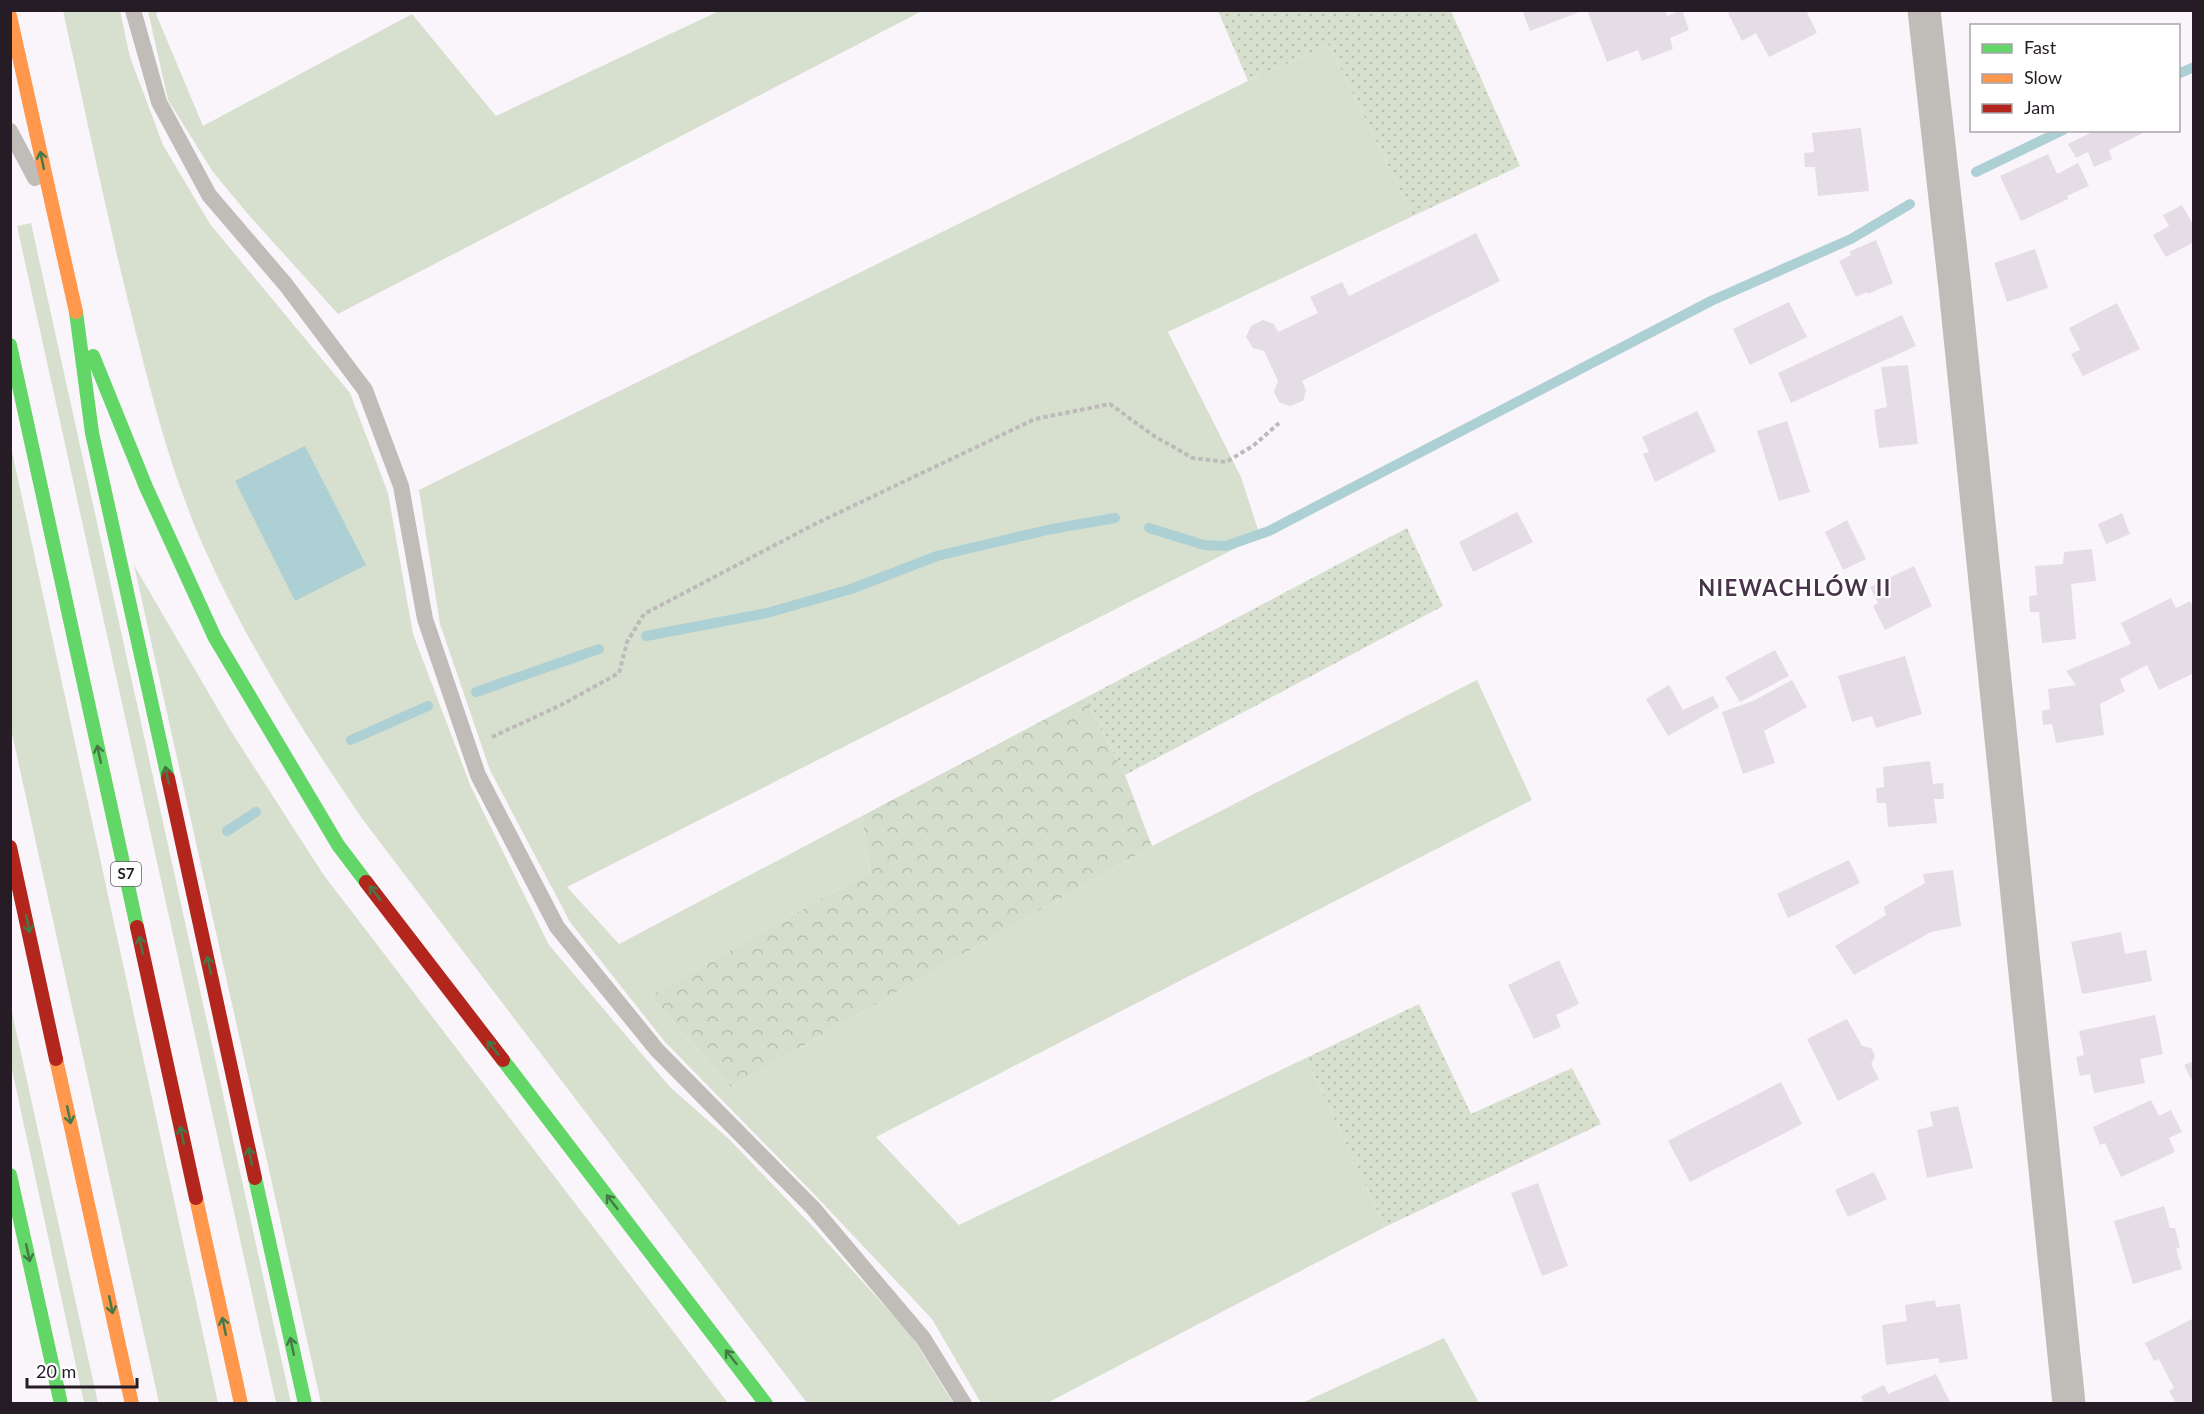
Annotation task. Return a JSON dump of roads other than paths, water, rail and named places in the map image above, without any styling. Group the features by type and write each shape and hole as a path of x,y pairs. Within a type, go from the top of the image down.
{"highway":[{"path":"10,16 76,312 92,434 304,1404"},
{"path":"76,312 146,487 214,638 338,845 766,1404"},
{"name":"S7","path":"10,345 241,1404"},
{"path":"10,847 132,1404"},
{"path":"10,1175 61,1404"}],"street":[{"path":"1924,10 1959,323 2069,1404"}],"lane":[{"path":"134,10 159,102 209,195 286,285 365,390 401,486 425,619 478,775 557,927 657,1050 813,1208 923,1338 964,1404"},
{"path":"10,131 54,217"}],"water":[{"path":"305,446 366,565 295,601 235,481"}],"waterway":[{"path":"2180,73 2194,67"},
{"path":"1976,172 2059,132"},
{"path":"1149,528 1204,545 1226,546 1269,531 1711,301 1851,239 1910,204"},
{"path":"646,636 767,613 851,589 937,556 1052,529 1115,518"},
{"path":"476,692 599,649"},
{"path":"351,740 428,706"},
{"path":"227,831 256,812"}],"district":[{"name":"NIEWACHLÓW II","path":"1795,588"}]}
